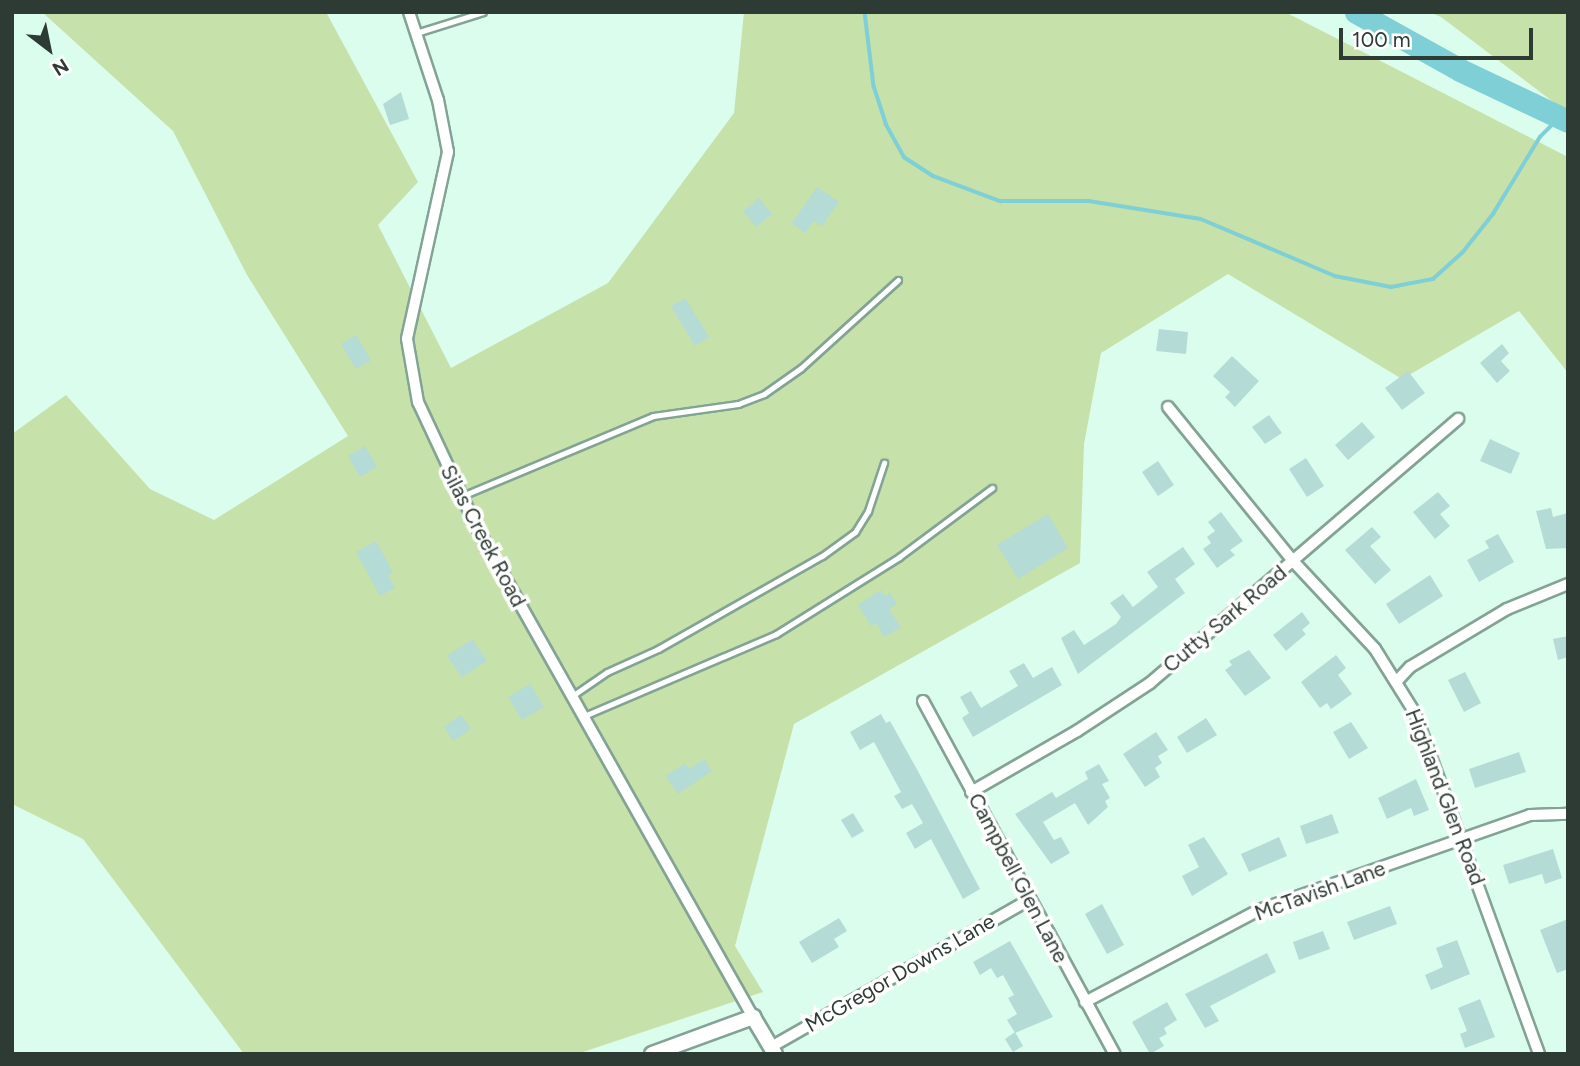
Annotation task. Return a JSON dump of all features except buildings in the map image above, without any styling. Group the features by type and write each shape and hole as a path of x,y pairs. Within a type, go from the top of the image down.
{"street":[{"name":"Silas Creek Road","path":"409,12 444,123 448,152 436,217 412,303 408,362 418,402 461,496 582,717 753,1017"},
{"name":"Highland Glen Road","path":"1168,407 1293,561 1375,649 1415,713 1539,1054"},
{"name":"Cutty Sark Road","path":"971,792 1077,731 1150,683 1458,419"},
{"path":"1396,682 1410,667 1507,609 1568,584"},
{"name":"Campbell Glen Lane","path":"923,701 1084,1002 1115,1054"},
{"name":"McTavish Lane","path":"1084,1002 1259,910 1530,815 1568,814"},
{"name":"McGregor Downs Lane","path":"773,1050 1030,899"},
{"path":"652,1054 753,1017 773,1050"}],"lane":[{"path":"416,33 483,12"},
{"path":"461,496 653,416 738,404 764,394 801,368 898,280"},
{"path":"571,697 844,540 868,511 884,463"},
{"path":"582,717 776,634 899,557 992,488"}],"green space":[{"path":"42,12 326,12 418,182 378,225 451,368 608,283 734,113 744,12 1285,12 1568,157 1568,373 1519,311 1402,379 1228,274 1101,353 1084,444 1080,563 794,724 735,946 763,992 577,1054 244,1054 83,839 12,804 12,434 66,395 150,489 214,520 348,436 247,275 173,131"},
{"path":"1429,12 1568,12 1568,113 1441,17"}],"waterway":[{"path":"865,12 874,86 886,124 904,157 933,176 1000,201 1089,201 1201,219 1335,276 1391,287 1433,279 1462,253 1493,214 1540,137 1560,117"},
{"path":"1356,12 1460,70 1568,121"}]}
